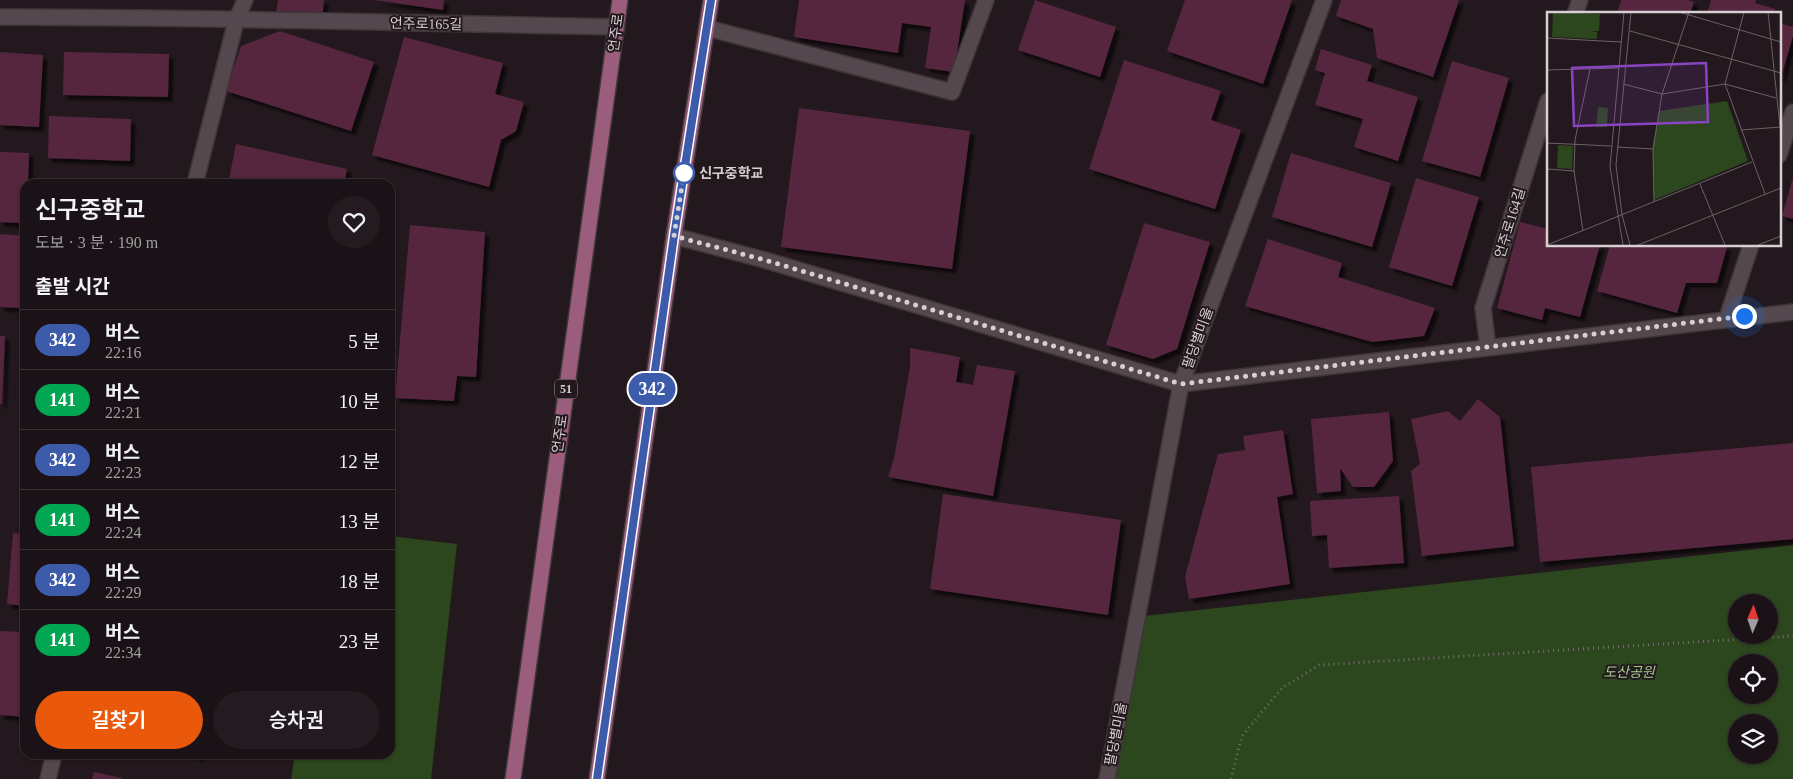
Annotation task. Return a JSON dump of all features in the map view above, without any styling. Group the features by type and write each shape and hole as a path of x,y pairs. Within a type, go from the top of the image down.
{"main road":[{"name":"언주로","path":"513,779 620,0"},
{"path":"597,779 674,236 711,0"}],"street":[{"path":"197,179 236,21 245,0"},
{"path":"707,28 952,92 986,0"},
{"name":"팔당별미울","path":"1107,779 1181,384 1324,0"},
{"path":"1576,12 1580,0"},
{"name":"언주로165길","path":"0,17 120,17 236,21 616,26"},
{"name":"언주로164길","path":"1488,347 1483,308 1547,104"},
{"path":"1780,152 1793,112"},
{"path":"674,236 765,260 1181,384 1727,318 1793,312"},
{"path":"1727,318 1751,246"},
{"path":"48,779 53,759"}],"path":[{"path":"1231,779 1242,736 1282,688 1319,665 1793,636"}],"green space":[{"path":"395,537 457,544 431,779 291,779 294,759 395,759"},
{"name":"도산공원","path":"1793,545 1793,779 1109,779 1143,616"}],"building":[{"path":"278,0 324,0 322,20 276,14"},
{"path":"374,0 444,0 443,10"},
{"path":"799,0 965,0 954,72 925,68 931,27 902,23 898,53 794,37"},
{"path":"1035,0 1116,27 1100,77 1018,50"},
{"path":"1185,0 1292,0 1263,84 1167,51"},
{"path":"1341,0 1459,0 1433,77 1377,58 1373,29 1336,16"},
{"path":"1621,0 1688,0 1694,2 1691,12 1618,12"},
{"path":"1711,0 1756,0 1755,3 1775,9 1774,12 1708,12"},
{"path":"1780,23 1793,27 1793,36 1780,81"},
{"path":"280,31 374,62 351,131 226,91 241,46"},
{"path":"404,37 503,63 495,94 524,102 516,131 501,140 489,187 372,155"},
{"path":"1321,49 1372,65 1367,81 1418,97 1398,161 1354,147 1363,119 1315,105 1325,73 1315,70"},
{"path":"0,52 43,55 39,127 0,125"},
{"path":"64,52 169,54 168,97 63,95"},
{"path":"1124,60 1221,91 1211,120 1241,130 1215,209 1089,169"},
{"path":"1452,61 1509,78 1480,177 1422,161"},
{"path":"799,108 970,131 952,269 781,247"},
{"path":"49,116 131,119 130,161 48,158"},
{"path":"236,144 347,169 345,179 229,179"},
{"path":"0,152 29,153 28,179 20,179 20,223 0,222"},
{"path":"1291,153 1391,183 1372,247 1272,217"},
{"path":"1416,178 1479,197 1452,286 1389,267"},
{"path":"1793,181 1793,219 1782,216"},
{"path":"1520,222 1547,229 1547,246 1600,246 1580,317 1545,308 1542,320 1497,308"},
{"path":"1144,223 1210,242 1177,349 1153,359 1106,345"},
{"path":"410,225 485,232 476,377 457,376 454,401 395,398"},
{"path":"0,234 20,236 20,308 0,307"},
{"path":"1268,239 1342,263 1338,277 1435,308 1424,336 1372,342 1245,306"},
{"path":"1610,246 1727,247 1717,283 1686,283 1677,313 1597,291"},
{"path":"0,336 5,336 2,404 0,404"},
{"path":"910,348 960,357 956,382 973,385 977,365 1015,371 993,496 888,477 894,459 910,367"},
{"path":"1478,399 1500,417 1514,546 1422,556 1411,471 1420,464 1411,419 1448,411 1460,421"},
{"path":"1389,412 1393,461 1374,487 1353,487 1340,468 1341,491 1317,493 1311,419"},
{"path":"1283,430 1293,494 1277,497 1290,584 1189,599 1185,577 1218,454 1245,450 1243,436"},
{"path":"1793,443 1793,539 1540,562 1531,467"},
{"path":"943,494 1121,520 1108,615 930,589"},
{"path":"1399,496 1404,563 1329,568 1327,535 1312,536 1310,501"},
{"path":"13,533 20,534 20,605 7,604"},
{"path":"0,631 20,632 20,717 0,715"},
{"path":"94,772 122,778 122,779 92,779"}],"bus line":[{"name":"342","path":"597,779 674,236 711,0"}],"place":[{"name":"신구중학교","path":"684,173"}],"route":[{"path":"684,173 674,236 765,260 1181,384 1744,316"}]}
